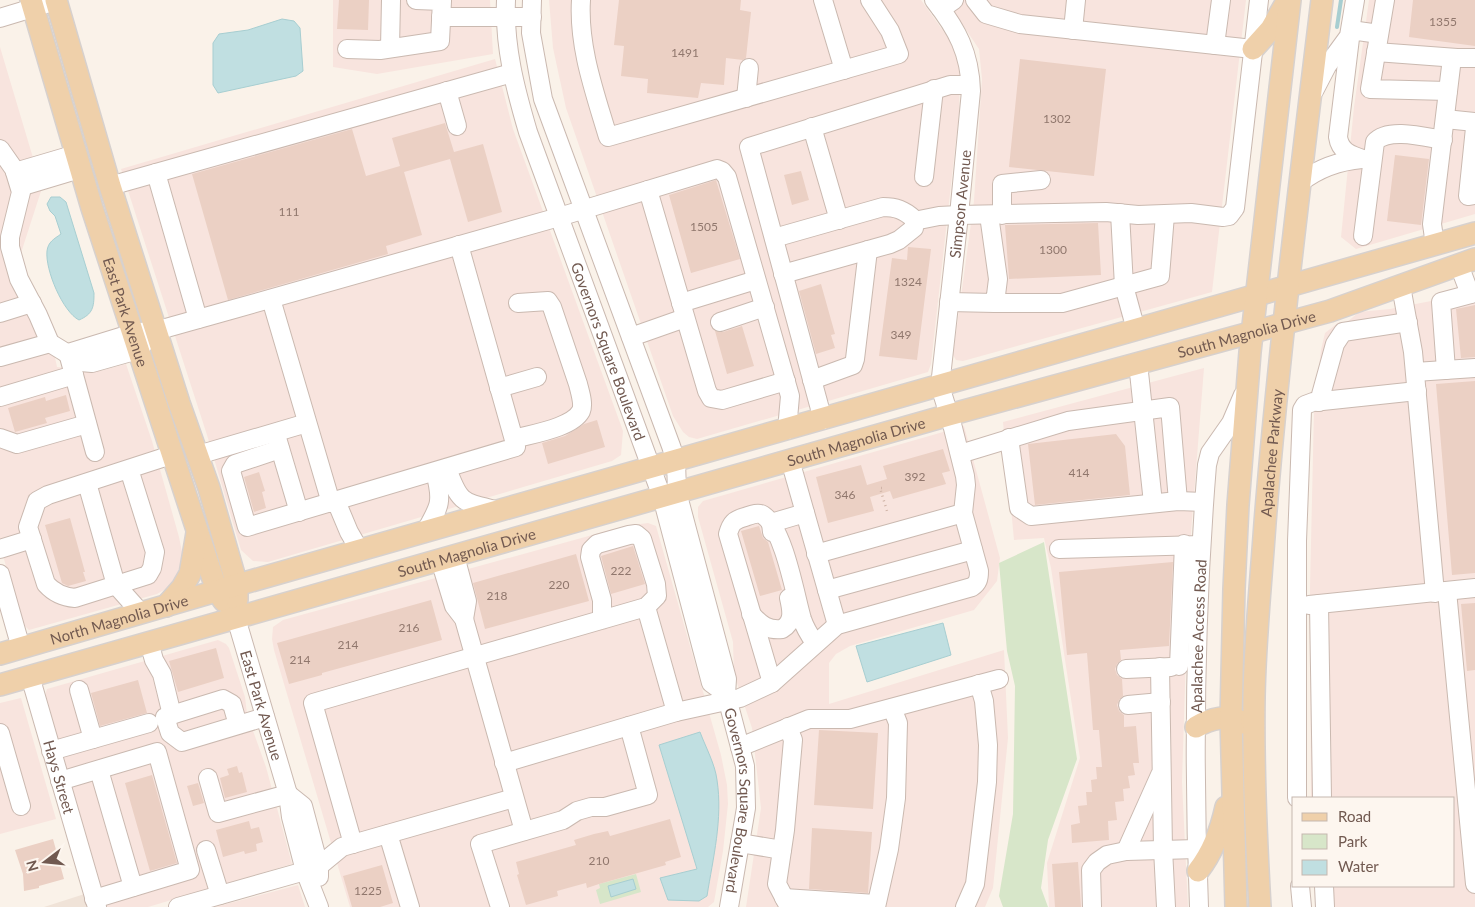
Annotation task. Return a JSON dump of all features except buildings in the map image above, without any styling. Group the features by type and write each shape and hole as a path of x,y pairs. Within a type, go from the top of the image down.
{"main road":[{"path":"1253,49 1271,29 1289,0"},
{"name":"Apalachee Parkway","path":"1236,907 1231,718 1235,570 1241,464 1248,375 1289,0"},
{"name":"Apalachee Parkway","path":"1260,907 1255,819 1254,745 1258,617 1271,446 1322,0"},
{"name":"East Park Avenue","path":"56,1 110,186 198,455 227,588 236,618"},
{"name":"East Park Avenue","path":"33,4 78,161 172,455 197,530 227,588"},
{"name":"South Magnolia Drive","path":"227,588 1475,233"},
{"name":"South Magnolia Drive","path":"236,618 949,415 1336,309 1467,262"},
{"path":"166,606 182,588 190,574 197,530"},
{"name":"North Magnolia Drive","path":"0,654 227,588"},
{"name":"North Magnolia Drive","path":"0,685 236,618"},
{"path":"1196,727 1214,719 1231,718 1238,720 1245,726 1254,745"},
{"path":"1198,871 1208,857 1217,837 1232,777"}],"street":[{"path":"390,48 391,0"},
{"path":"347,49 380,50 440,41 442,1 416,0"},
{"path":"581,0 582,35 588,71 608,137 899,54 890,32 870,0"},
{"path":"823,0 844,70"},
{"path":"975,0 986,14 1020,24 1253,49"},
{"path":"1073,30 1076,0"},
{"path":"1215,45 1221,0"},
{"path":"914,221 939,216 959,215 1120,213 1165,215 1191,213 1223,217 1230,216 1234,212 1259,0"},
{"path":"1355,0 1338,137 1339,144 1343,150 1367,159"},
{"path":"1385,0 1370,89 1448,91"},
{"path":"0,18 33,4 56,1"},
{"name":"Simpson Avenue","path":"943,3 964,46 970,75 959,215 940,386 960,454 966,485 963,512"},
{"path":"441,17 506,8 532,8"},
{"name":"Governors Square Boulevard","path":"506,8 507,42 514,87 528,132 651,468 670,494"},
{"name":"Governors Square Boulevard","path":"532,8 531,33 543,99 676,461 670,494 711,683 727,698 745,766 746,808 729,907"},
{"path":"1310,98 1327,66 1344,45 1351,30"},
{"path":"1351,30 1379,34"},
{"path":"1376,52 1475,58"},
{"path":"1435,245 1432,224 1452,58"},
{"path":"746,98 749,68"},
{"path":"110,186 512,73"},
{"path":"823,420 749,147 950,85 970,86"},
{"path":"924,177 934,90"},
{"path":"447,91 457,126"},
{"path":"1445,119 1475,122"},
{"path":"812,127 839,220"},
{"path":"1475,128 1468,196 1475,196"},
{"path":"1363,236 1367,159 1375,142 1387,135 1396,134 1443,140"},
{"path":"0,149 18,180 21,192 10,237 7,266 19,279 50,342 68,353 135,341 156,331 559,217 717,169 722,171 726,177 786,381 790,396 790,415 787,430"},
{"path":"1301,182 1333,164 1367,159"},
{"path":"18,180 78,161"},
{"path":"156,173 198,320"},
{"path":"995,302 998,279 996,215 1002,184 1041,180"},
{"path":"648,190 707,391 711,398 722,400 786,381"},
{"path":"774,238 883,207 893,207 905,211 914,219 914,228 899,240 783,274"},
{"path":"1120,213 1124,286 1136,330"},
{"path":"949,302 1062,303 1160,276 1165,215"},
{"path":"307,423 235,464 231,471 247,528 516,447 459,245"},
{"path":"812,380 853,365 868,250"},
{"path":"1446,370 1441,302 1472,293 1467,262"},
{"path":"631,337 683,310 756,280"},
{"path":"1402,286 1414,352 1475,884"},
{"path":"270,299 307,423 334,502 360,551"},
{"path":"514,439 565,424 576,418 582,410 578,384 552,307 548,301 518,303"},
{"path":"0,313 32,303"},
{"path":"720,322 764,307"},
{"path":"1319,402 1335,344 1344,332 1408,322"},
{"path":"0,357 50,342"},
{"path":"68,353 95,452"},
{"path":"1138,363 1153,503"},
{"path":"1415,372 1475,368"},
{"path":"0,397 74,375"},
{"name":"Apalachee Access Road","path":"1199,907 1197,849 1197,666 1193,544 1204,502 1207,465 1210,453 1235,414 1242,398 1248,375"},
{"path":"499,388 537,376"},
{"path":"1319,604 1322,794 1297,795 1296,629 1301,413 1305,405 1319,402 1417,391"},
{"path":"960,454 1068,421 1170,407 1178,501"},
{"path":"0,438 17,444 87,424"},
{"path":"1010,438 1019,508 1031,516 1153,503 1178,501 1204,502"},
{"path":"198,455 278,441"},
{"path":"278,441 299,512"},
{"path":"130,469 155,552 152,568 148,575 74,598 66,598 46,584 28,527 37,502 48,495 172,455"},
{"path":"790,460 836,626"},
{"path":"441,470 460,498 469,504 500,511"},
{"path":"425,532 438,510 441,470"},
{"path":"87,483 116,585 141,613"},
{"path":"504,763 676,712 755,692 772,683 836,626 972,587 979,579 979,572 963,512 816,554"},
{"path":"772,683 728,534 730,525 734,520 754,513 762,514 771,523 779,536 803,620 815,644"},
{"path":"771,523 805,513"},
{"path":"751,614 759,623 771,629 782,629 791,621 792,614 772,539 771,523"},
{"path":"348,845 313,703 474,656 602,620 646,607 657,596 656,584 642,538 636,534 597,544 591,550 590,557 602,600 602,620"},
{"path":"0,549 32,539"},
{"path":"1059,549 1193,544 1179,666"},
{"path":"827,590 973,550"},
{"path":"448,558 454,606 464,619 524,831"},
{"path":"0,574 21,648"},
{"path":"1297,606 1475,588"},
{"path":"646,607 676,712"},
{"name":"East Park Avenue","path":"236,618 288,794 291,817 312,868"},
{"path":"756,631 768,636 782,636 794,629 803,620"},
{"path":"1296,629 1319,628"},
{"path":"149,642 154,660 162,674 172,714"},
{"path":"1296,661 1320,660"},
{"path":"1126,669 1197,666"},
{"path":"1160,667 1163,849 1166,907"},
{"name":"Hays Street","path":"30,676 95,903"},
{"path":"740,747 809,718 850,719 999,678"},
{"path":"965,907 975,884 987,782 988,745 984,701 979,684"},
{"path":"79,690 92,739"},
{"path":"238,725 232,704 223,699 165,716 170,733 182,742 265,717"},
{"path":"1128,706 1161,702"},
{"path":"788,727 793,740 777,884 786,903 876,906 889,849 896,798 898,723 892,708"},
{"path":"1296,711 1320,711"},
{"path":"51,751 148,723"},
{"path":"500,907 480,844 563,820 579,821 594,817 605,808 648,795 628,726"},
{"path":"0,733 21,806"},
{"path":"1297,738 1321,737"},
{"path":"60,781 157,752 190,870 133,887 95,903"},
{"path":"1297,770 1321,768"},
{"path":"99,770 133,887"},
{"path":"1126,851 1162,770"},
{"path":"208,778 218,813 288,794"},
{"name":"East Park Avenue","path":"288,794 303,806 312,841 312,868 318,904"},
{"path":"178,907 312,868 348,845 514,798"},
{"path":"388,834 410,907"},
{"path":"312,841 348,845"},
{"path":"740,843 782,850"},
{"path":"1092,907 1091,870 1097,862 1107,855 1126,851 1197,849"},
{"path":"206,850 220,895"},
{"path":"1300,887 1302,907"},
{"path":"1324,887 1325,907"}],"path":[{"path":"882,488 880,488 887,511"}],"shaded area":[{"path":"333,0 490,0 493,54 377,74 333,67"},
{"path":"549,0 921,0 949,39 958,60 960,75 959,113 931,364 928,372 697,439 689,437 683,432 673,416 566,108 553,48"},
{"path":"946,0 1246,0 1212,292 963,361 956,360 953,355 974,201 982,79 979,49"},
{"path":"1369,0 1475,0 1475,214 1356,249 1341,237 1354,107"},
{"path":"0,47 42,188 20,256 29,284 45,310 57,367 100,371 126,364 152,441 183,557 177,574 169,587 157,594 29,630 22,623 0,545"},
{"path":"495,59 513,129 623,431 621,455 612,461 268,562 253,561 241,550 207,435 121,169"},
{"path":"1475,283 1475,907 1316,907 1315,887 1455,887 1455,797 1311,797 1310,588 1314,410 1321,350 1325,333 1338,323 1346,323 1359,312 1390,309 1431,301 1436,294"},
{"path":"1204,368 1189,558 1182,782 1188,907 1049,907 1047,863 1080,758 1051,568 1044,538 1014,540 1003,422"},
{"path":"964,426 1000,558 997,581 974,610 850,646 836,654 829,663 829,704 1004,650 1008,738 993,888 985,907 746,907 761,808 752,728 734,674 733,642 698,517 698,507 703,501"},
{"path":"648,523 656,526 721,755 727,785 728,804 723,851 714,902 708,907 350,907 274,650 272,639 273,627 283,620 625,526"},
{"path":"218,640 229,648 245,697 247,714 266,767 292,864 148,907 102,907 45,699 47,689"},
{"path":"21,698 56,819 0,834 0,703"},
{"path":"298,885 305,907 215,907"},
{"path":"97,890 103,907 44,907"}],"green space":[{"path":"1044,542 1077,759 1048,840 1041,888 1048,907 1003,907 999,896 1013,814 1015,686 1007,651 999,563"},
{"path":"636,874 641,892 600,904 596,890 600,888 599,884"}],"water":[{"path":"282,19 294,21 300,28 303,71 296,76 218,93 213,85 213,43 219,34 248,30"},
{"path":"51,197 60,197 66,202 94,293 94,302 90,313 79,320 73,316 61,300 49,269 47,251 49,245 61,234 55,216 47,204"},
{"path":"943,623 951,655 867,682 856,646"},
{"path":"700,732 714,768 719,795 718,824 707,896 699,901 668,900 660,878 697,869 659,745"},
{"path":"633,879 636,889 611,897 608,886"}],"waterway":[{"path":"1337,27 1341,0"}]}
